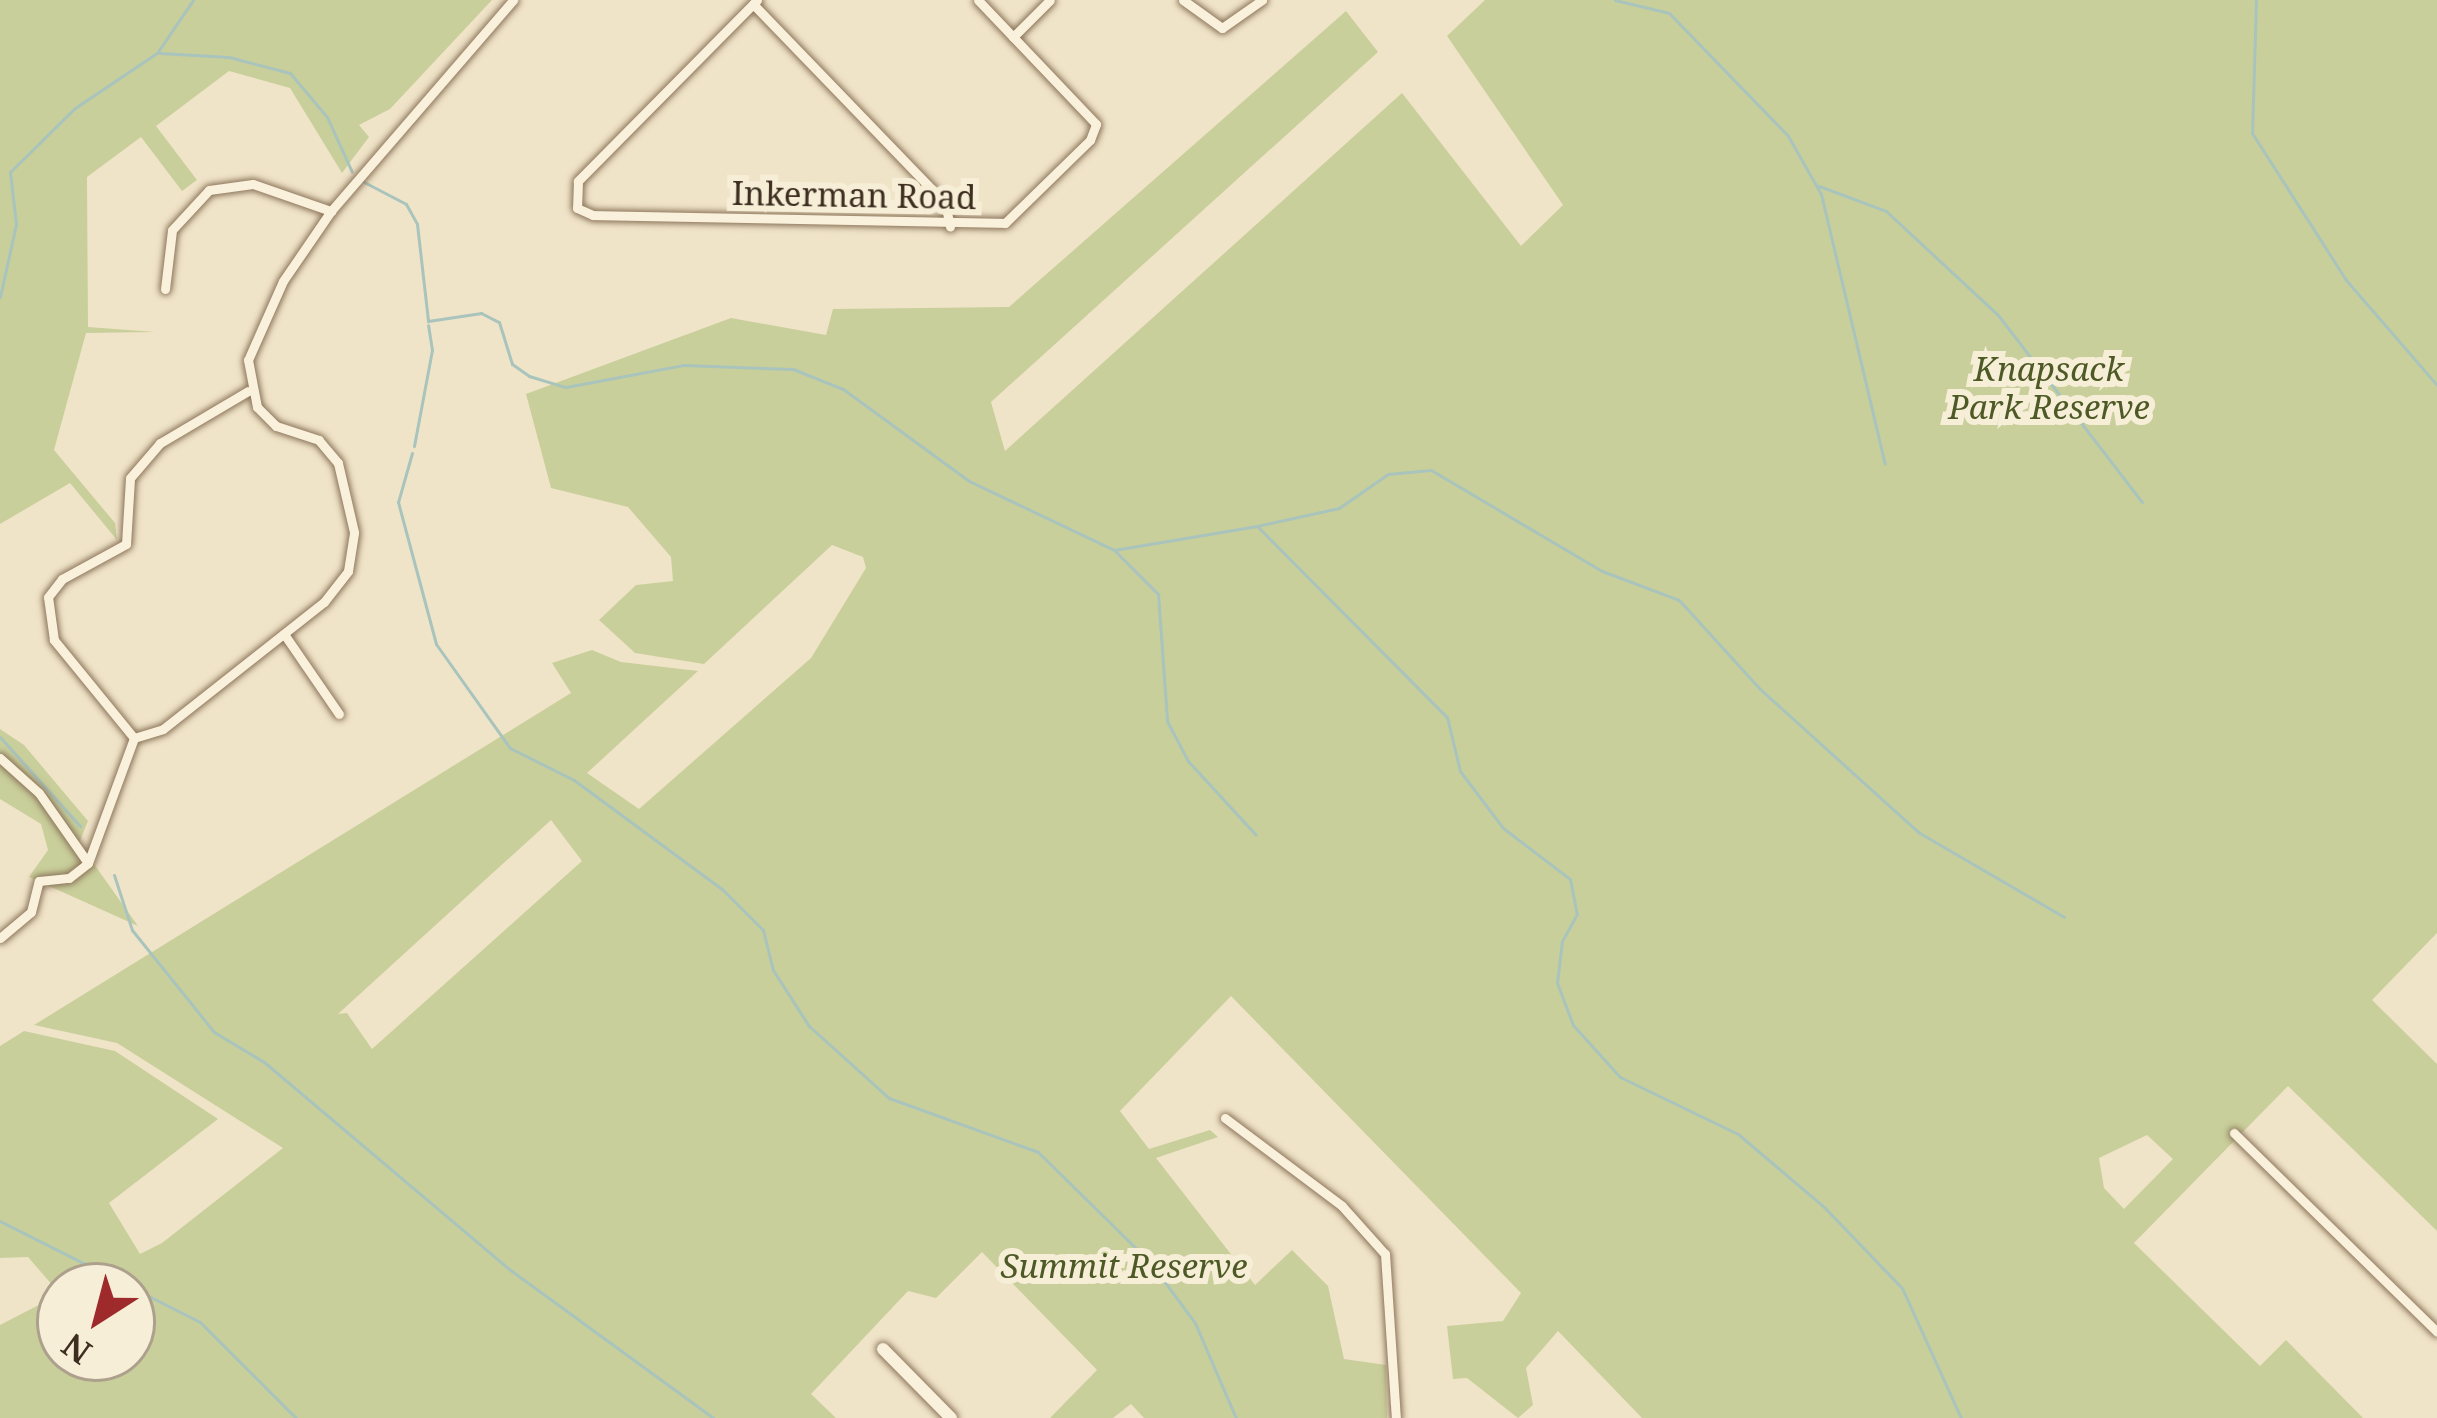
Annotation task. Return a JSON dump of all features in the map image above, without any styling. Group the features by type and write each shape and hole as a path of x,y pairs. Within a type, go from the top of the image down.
{"street":[{"path":"134,738 160,731 337,590 355,532 334,455 319,440 276,426 248,392 248,359 272,300 331,211 513,0"},
{"path":"978,0 1013,37 1050,0"},
{"path":"1183,0 1222,28 1262,0"},
{"path":"755,2 945,203 950,226"},
{"name":"Inkerman Road","path":"755,2 578,182 573,204 587,215 950,226 1005,223 1095,127 1013,37"},
{"path":"165,289 172,230 208,190 253,184 331,211"},
{"path":"134,738 54,640 48,596 62,579 126,544 130,478 160,443 248,392"},
{"path":"284,634 339,714"},
{"path":"0,938 31,912 39,881 69,878 88,863 94,829 134,738"},
{"path":"0,758 39,793 88,863"},
{"path":"1225,1118 1342,1206 1385,1254 1396,1418"},
{"path":"2234,1133 2437,1332"},
{"path":"883,1348 951,1418"}],"green space":[{"path":"0,0 492,0 390,109 359,125 369,137 342,173 290,88 229,71 156,126 197,180 182,191 141,137 87,177 88,327 155,332 86,333 54,450 115,523 117,540 70,483 0,524"},
{"path":"1485,0 2437,0 2437,933 2372,1000 2437,1064 2437,1231 2288,1086 2134,1243 2260,1366 2286,1340 2363,1418 1642,1418 1558,1331 1526,1368 1533,1405 1518,1418 1467,1378 1453,1379 1447,1326 1503,1321 1521,1293 1231,996 1120,1111 1149,1149 1210,1130 1218,1137 1156,1158 1255,1285 1292,1250 1328,1286 1344,1359 1386,1365 1387,1418 1144,1418 1131,1404 1113,1418 1050,1418 1097,1370 982,1252 936,1298 908,1291 811,1394 836,1418 0,1418 0,1325 36,1306 36,1382 156,1382 156,1262 36,1262 36,1266 28,1257 0,1258 0,1046 24,1031 115,1051 218,1119 109,1203 140,1254 162,1243 283,1148 117,1043 34,1025 571,693 552,663 592,650 621,662 698,671 587,773 639,809 811,658 866,568 863,557 832,545 704,664 635,653 599,620 636,585 673,581 671,557 628,507 551,488 526,394 731,318 826,335 833,309 1009,307 1346,11 1378,52 991,402 1005,451 1402,93 1521,246 1563,205 1447,36","holes":["551,820 582,861 372,1049 347,1013 338,1014","2147,1135 2173,1159 2124,1209 2104,1188 2099,1158"]},
{"path":"0,729 24,745 88,821 79,843 138,926 29,877 48,850 41,824 0,799"}],"waterway":[{"path":"0,297 16,224 10,172 75,108 157,53 193,0"},
{"path":"1615,0 1669,13 1788,136 1821,194 1885,464"},
{"path":"2256,0 2252,133 2346,280 2437,385"},
{"path":"160,53 229,57 290,73 327,117 352,172"},
{"path":"364,182 406,204 417,224 428,321 481,313 499,322 512,364 529,376 566,387 683,365 793,369 843,389 969,481 1114,550 1257,526 1447,717 1460,771 1503,828 1570,879 1577,914 1562,941 1557,983 1573,1025 1620,1077 1738,1134 1824,1207 1902,1288 1961,1418"},
{"path":"1819,186 1886,211 1998,315 2142,502"},
{"path":"414,446 432,350 428,325"},
{"path":"412,453 398,502 436,644 510,748 574,780 722,889 763,930 773,970 809,1026 889,1098 1038,1152 1150,1262 1195,1323 1236,1418"},
{"path":"1257,526 1339,508 1388,474 1431,470 1602,571 1679,600 1760,689 1918,832 2064,917"},
{"path":"1115,551 1158,594 1167,721 1188,761 1256,835"},
{"path":"0,737 80,826"},
{"path":"114,875 132,930 214,1032 264,1062 509,1269 713,1418"},
{"path":"0,1221 200,1322 296,1418"}],"park label":[{"name":"Knapsack Park Reserve","path":"2049,388"},
{"name":"Summit Reserve","path":"1124,1266"}]}
